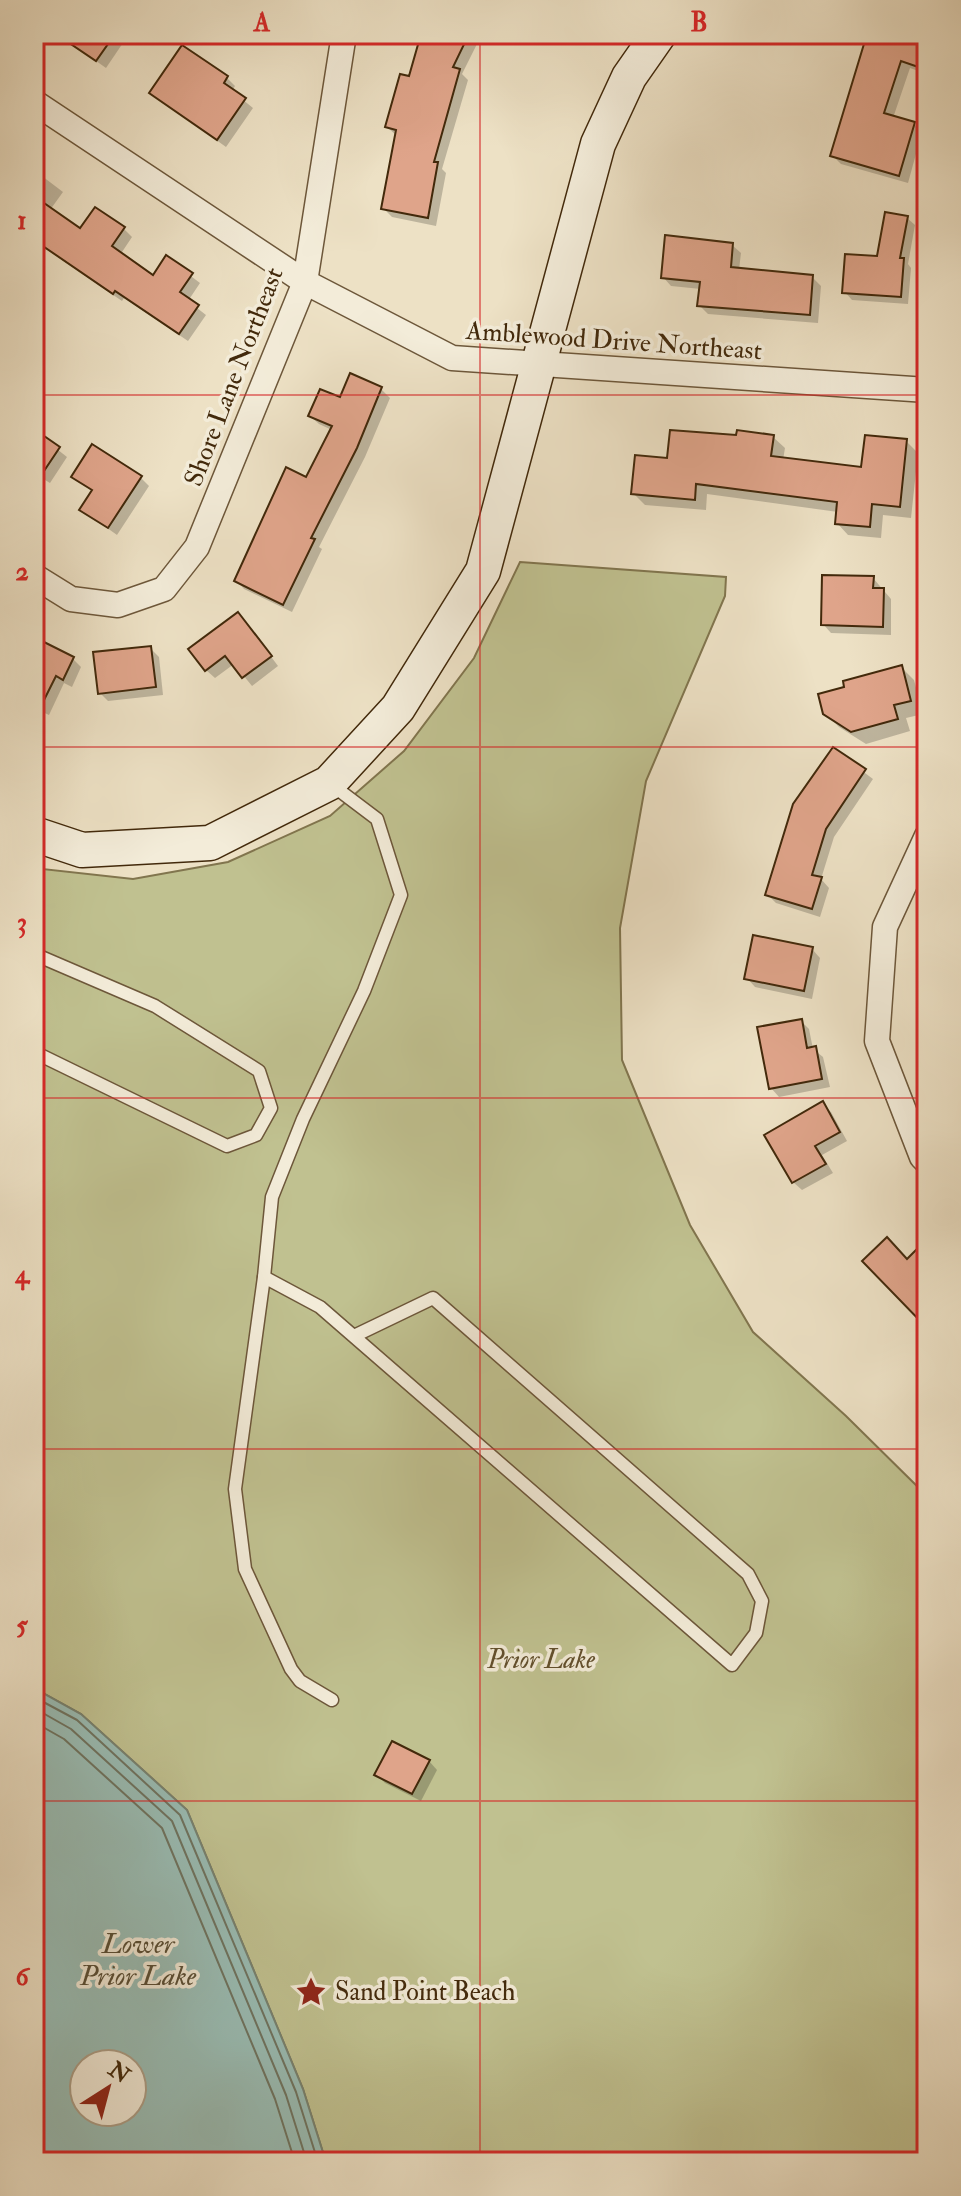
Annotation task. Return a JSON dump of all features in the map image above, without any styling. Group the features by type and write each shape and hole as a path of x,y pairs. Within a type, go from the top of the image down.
{"street":[{"name":"Shore Lane Northeast","path":"34,576 71,599 118,605 164,589 197,547 305,282 344,34"},
{"path":"34,834 82,850 210,843 329,783 398,708 483,571 598,144 629,77 659,34"},
{"name":"Amblewood Drive Northeast","path":"34,102 305,282 452,358 927,390"},
{"path":"927,836 885,927 877,1041 922,1157 927,1162"}],"lane":[{"path":"329,783 377,819 401,895 364,991 303,1119 272,1197 235,1489 245,1569 291,1669 300,1681 332,1700"},
{"path":"34,954 155,1006 259,1071 271,1108 256,1135 227,1146 34,1052"},
{"path":"264,1277 320,1307 732,1665 756,1633 762,1601 748,1574 433,1298 354,1336"}],"green space":[{"name":"Prior Lake","path":"520,562 726,577 725,596 646,781 620,928 622,1060 690,1225 753,1332 846,1416 927,1496 927,2162 326,2162 303,2089 187,1810 81,1714 34,1688 34,868 133,879 228,862 330,816 404,751 474,658"}],"water":[{"name":"Lower Prior Lake","path":"34,1688 81,1714 187,1810 303,2089 326,2162 34,2162"}],"building":[{"path":"56,34 115,34 96,61"},
{"path":"421,34 469,34 453,67 460,69 434,162 438,162 428,218 381,209 396,130 385,127 400,74 409,76"},
{"path":"867,34 927,34 927,70 901,61 884,113 915,122 899,176 830,156"},
{"path":"182,45 228,76 224,83 246,98 217,140 149,93"},
{"path":"34,196 80,228 95,207 125,227 112,246 153,275 166,255 193,273 180,292 199,305 179,334 34,240"},
{"path":"885,212 908,216 900,258 904,258 901,297 842,293 845,254 877,256"},
{"path":"665,235 733,243 731,267 813,275 810,315 697,306 700,282 661,278"},
{"path":"350,373 382,387 357,448 311,538 315,539 283,605 234,581 286,467 306,477 332,426 308,416 320,389 340,397"},
{"path":"34,429 60,447 34,486"},
{"path":"670,430 736,435 737,430 774,435 771,456 861,467 865,435 907,439 900,507 872,504 870,527 835,524 837,502 696,484 695,500 631,494 635,455 667,458"},
{"path":"92,444 142,476 108,528 79,510 92,490 71,477"},
{"path":"822,575 874,576 873,588 884,588 883,627 821,625"},
{"path":"238,612 272,656 242,678 225,656 205,671 188,649"},
{"path":"34,637 74,657 63,680 56,676 34,720"},
{"path":"151,646 156,687 98,694 93,652"},
{"path":"902,665 911,701 894,705 898,719 851,732 823,714 818,694 844,687 843,681"},
{"path":"833,747 866,769 826,829 812,875 822,877 812,909 765,895 793,804"},
{"path":"753,935 813,947 804,991 744,979"},
{"path":"802,1019 807,1048 816,1046 822,1079 769,1089 757,1027"},
{"path":"823,1101 840,1132 815,1146 826,1164 792,1183 764,1135"},
{"path":"887,1237 907,1259 927,1239 927,1328 862,1261"},
{"path":"392,1741 430,1760 412,1794 374,1775"}],"place":[{"name":"Sand Point Beach","path":"311,1992"}]}
